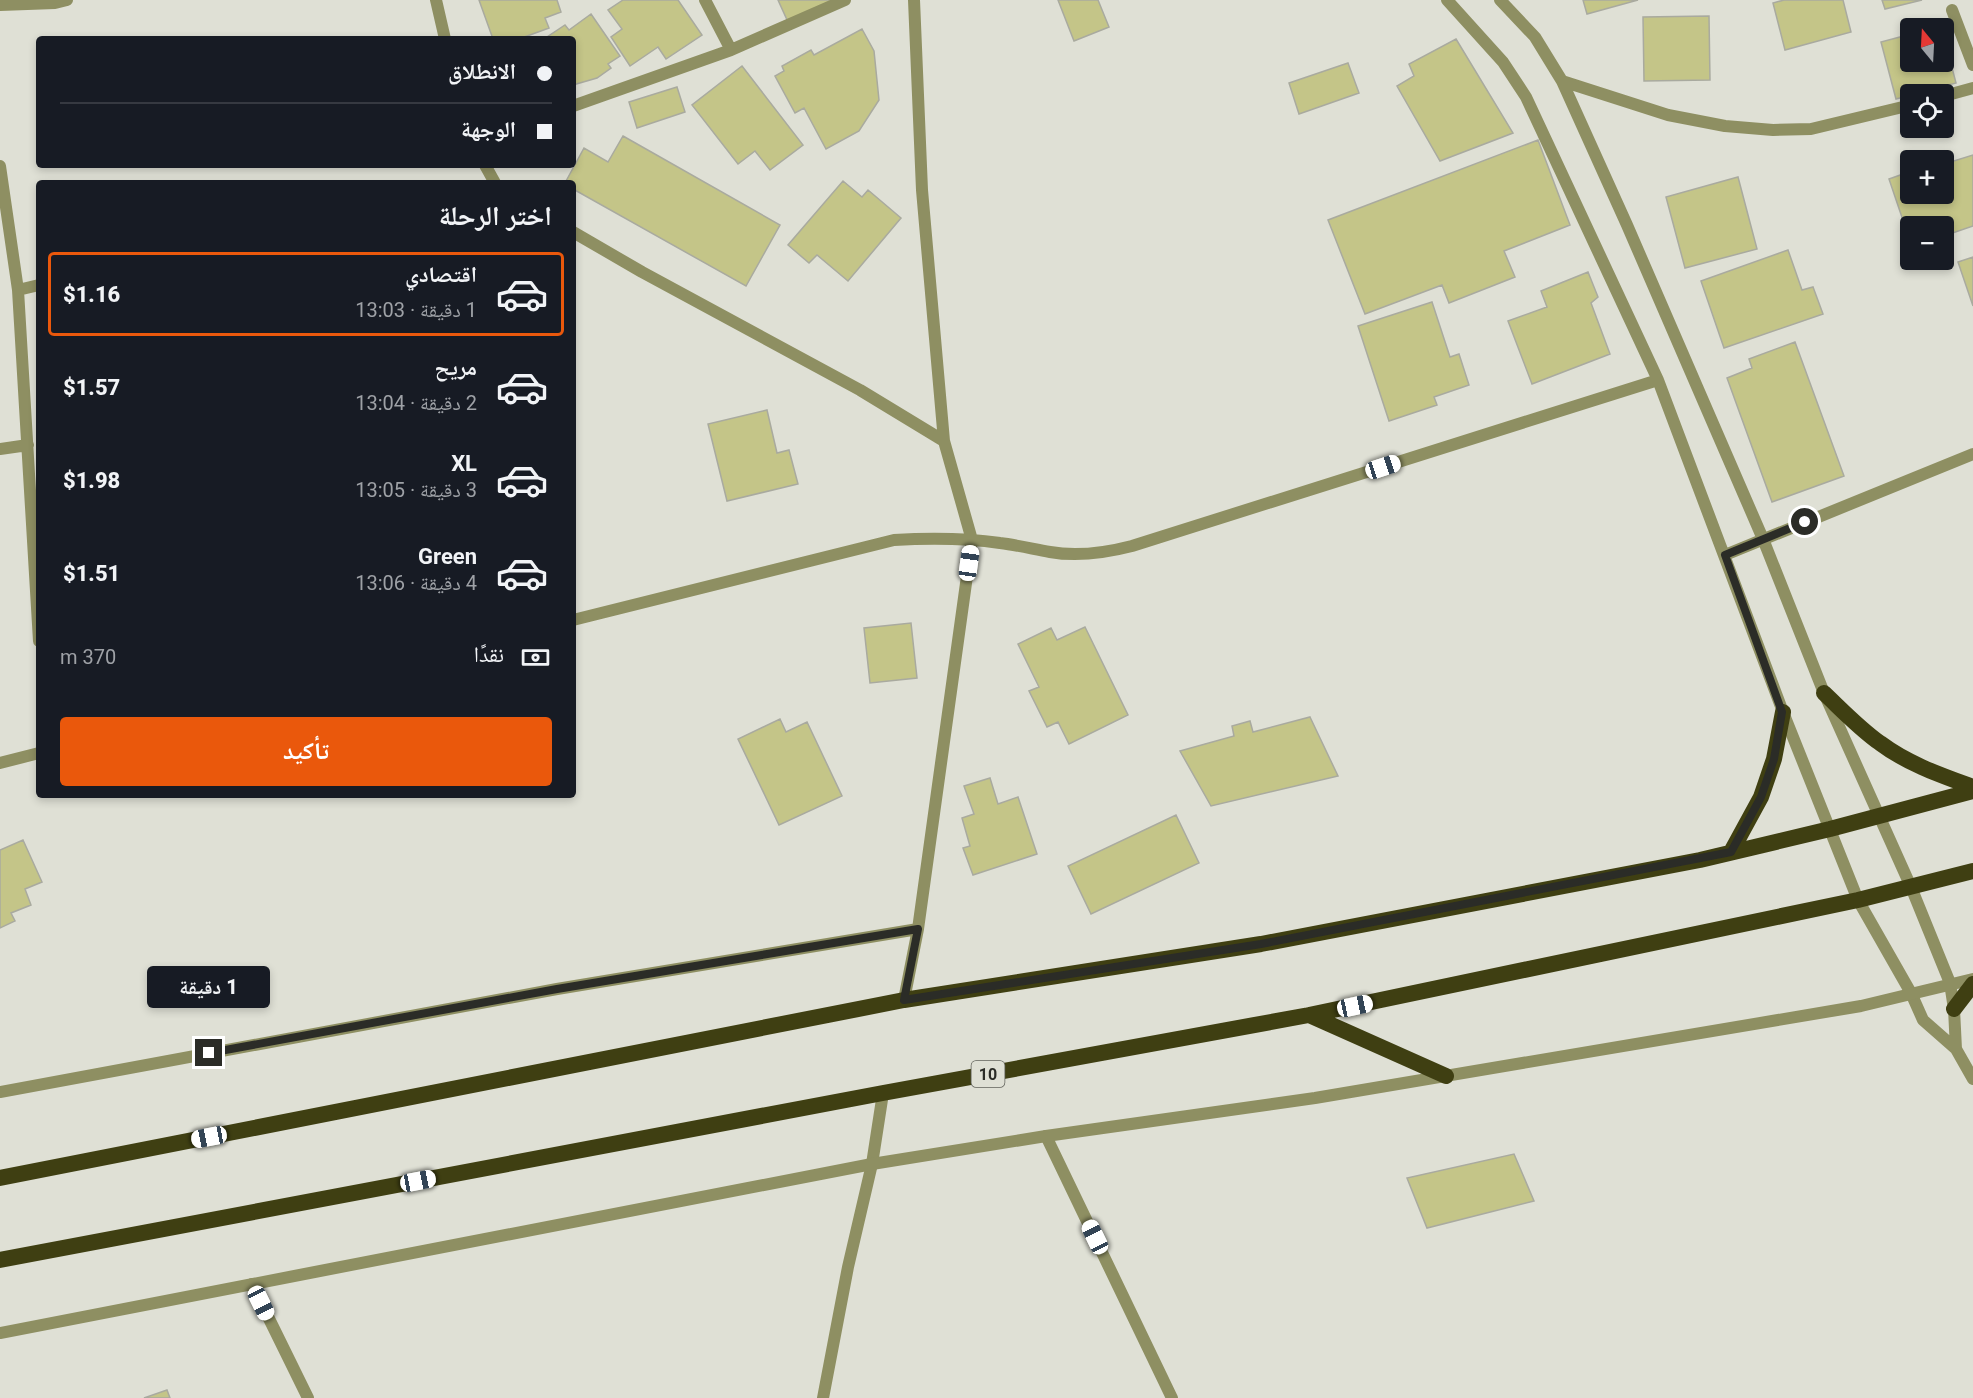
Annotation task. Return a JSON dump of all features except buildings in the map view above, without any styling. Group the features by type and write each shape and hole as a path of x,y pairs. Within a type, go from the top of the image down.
{"highway":[{"path":"1824,693 1878,742 1902,758 1973,787"},
{"path":"1731,852 1761,797 1774,759 1782,712"},
{"path":"0,1178 904,1000 1261,944 1731,852 1830,829 1973,791"},
{"name":"10","path":"0,1260 1309,1015 1858,900 1973,871"},
{"path":"1954,1009 1973,984"},
{"path":"1309,1015 1446,1076"}],"street":[{"path":"2,7 56,3 67,0"},
{"path":"436,0 444,36"},
{"path":"705,0 730,50"},
{"path":"576,105 730,50 845,0"},
{"path":"904,1000 918,929 972,540 944,441 922,190 914,0"},
{"path":"1447,0 1503,62 1526,97 1658,380 1782,712 1858,900 1911,993 1923,1020 1956,1049 1973,1079"},
{"path":"1500,0 1535,37 1562,81 1628,225 1763,539 1824,693 1911,887 1950,983 1956,1049"},
{"path":"1952,10 1973,65"},
{"path":"1562,81 1668,115 1725,126 1773,130 1811,129 1900,108"},
{"path":"1954,93 1973,88"},
{"path":"0,166 18,290 36,588"},
{"path":"576,234 860,390 944,441"},
{"path":"18,290 36,286"},
{"path":"576,619 894,540 934,538 972,540 1082,555 1112,551 1658,380"},
{"path":"0,449 28,445"},
{"path":"1725,555 1973,454"},
{"path":"0,763 36,754"},
{"path":"0,1092 557,989 918,929"},
{"path":"0,1333 872,1164 1047,1136 1315,1098 1446,1076 1862,1006 1973,979"},
{"path":"823,1398 848,1267 872,1164 883,1093"},
{"path":"1047,1136 1172,1398"},
{"path":"252,1284 308,1398"}],"route":[{"path":"209,1053 557,989 918,929 904,1000 1261,944 1700,860 1731,852 1761,797 1774,759 1782,712 1725,555 1805,522"}]}
